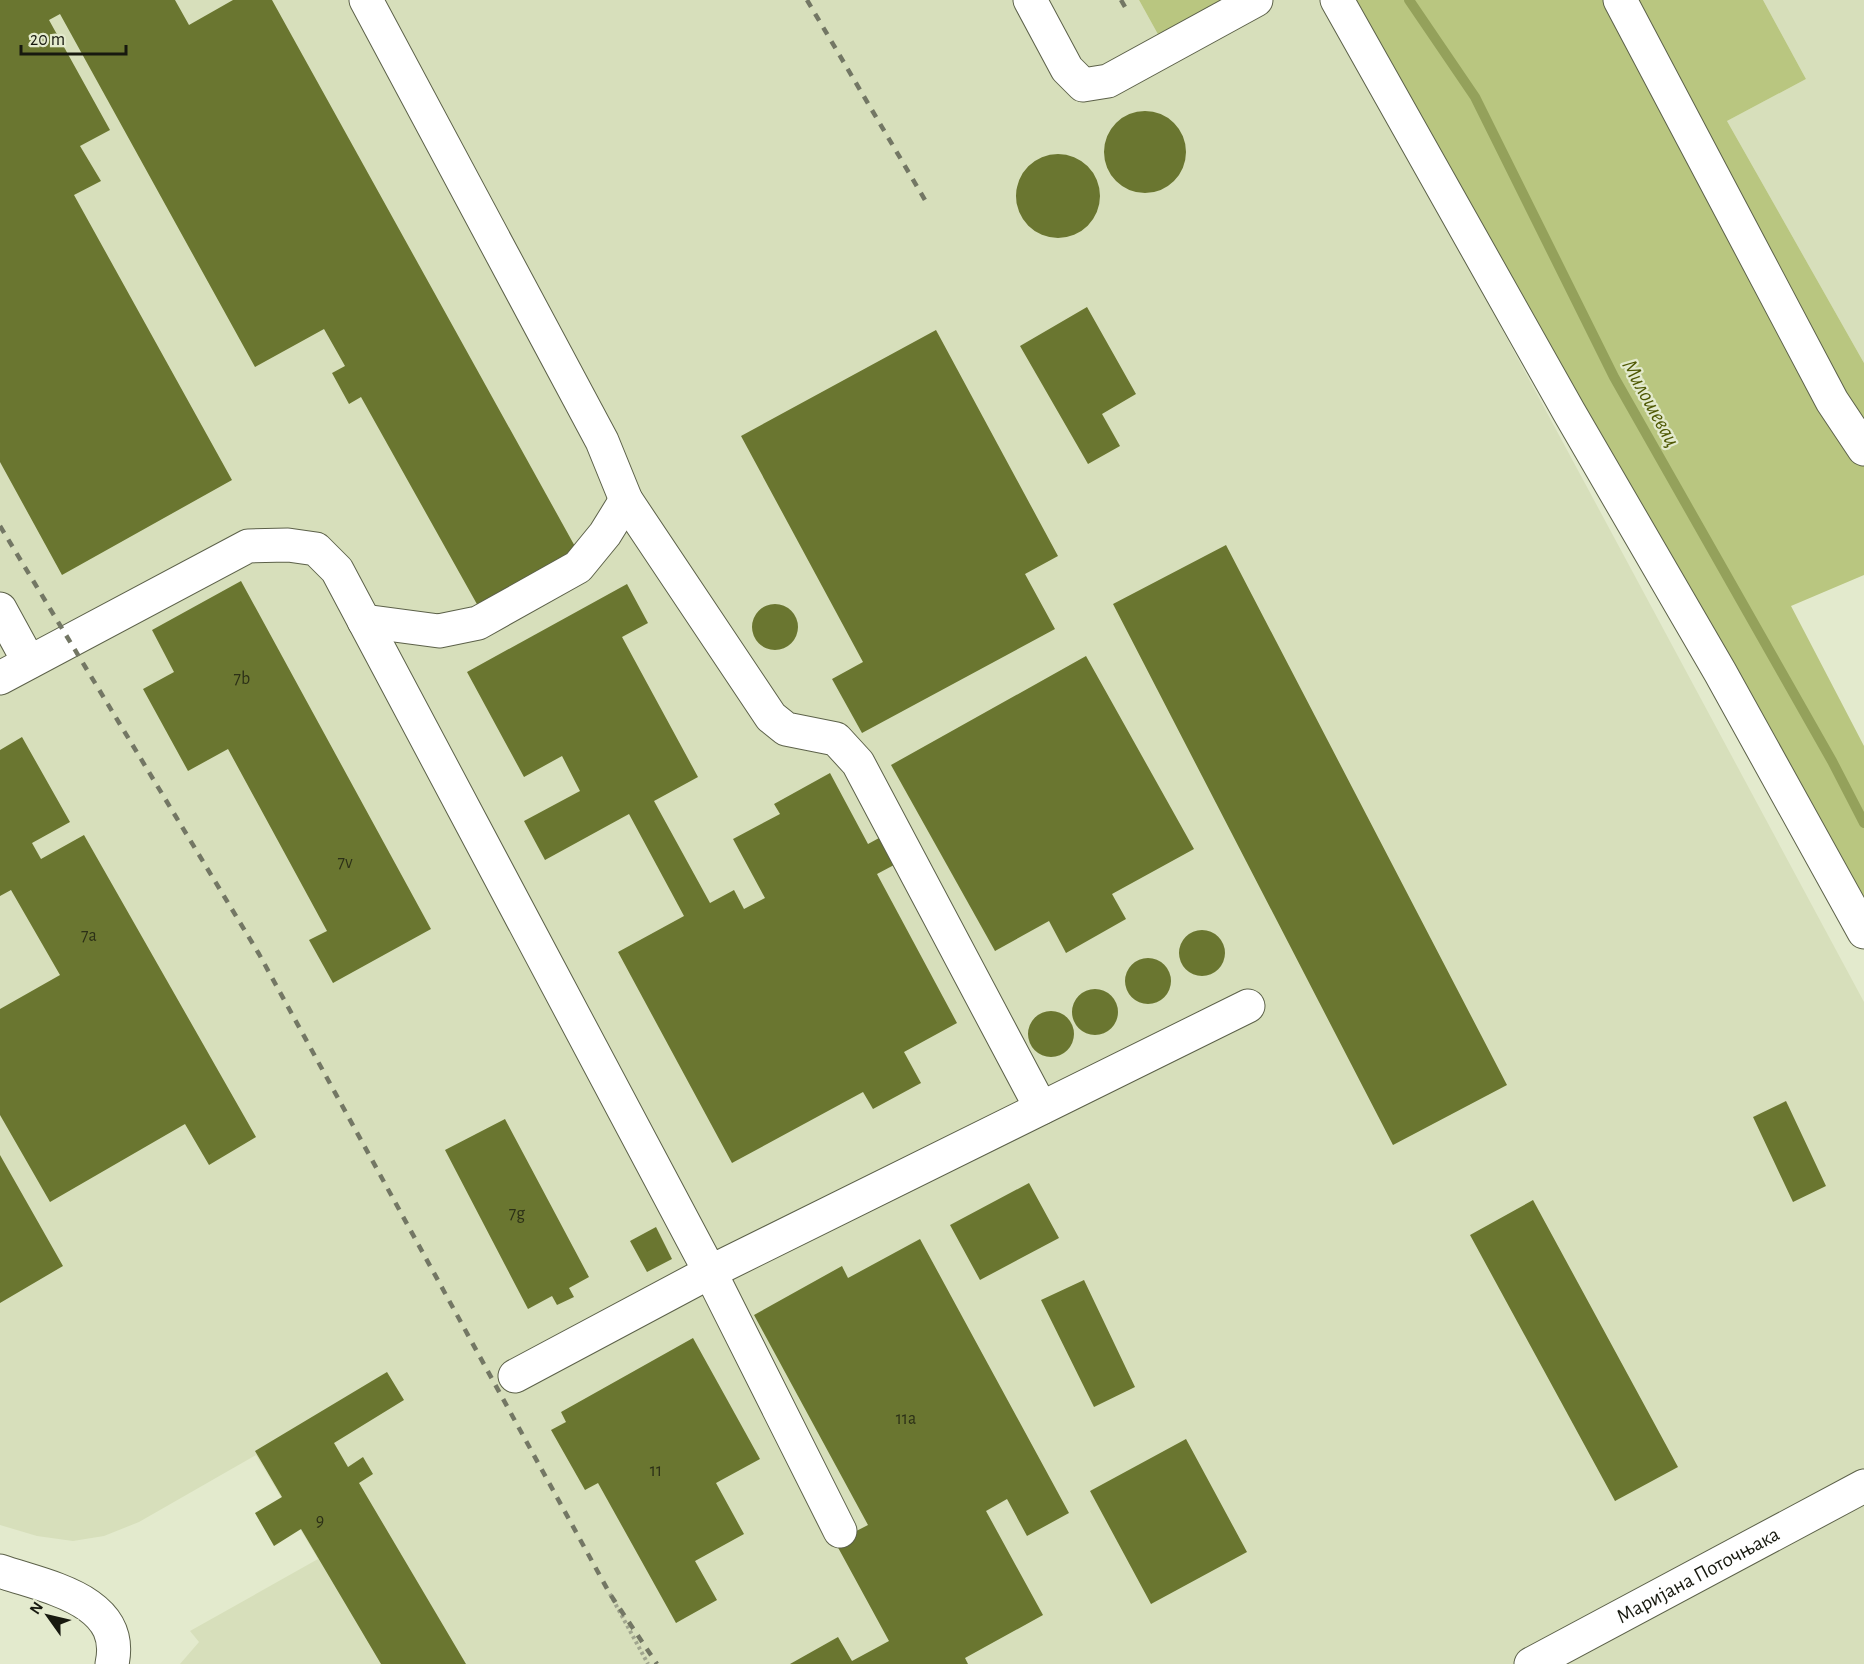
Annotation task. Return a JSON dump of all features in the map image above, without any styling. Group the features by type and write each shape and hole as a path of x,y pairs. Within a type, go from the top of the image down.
{"street":[{"path":"366,0 602,441 626,500 771,717 786,729 836,739 858,763 1041,1108"},
{"path":"1030,0 1067,69 1083,85 1108,81 1256,0"},
{"path":"1337,0 1563,402 1720,672 1864,932"},
{"path":"1620,0 1832,401 1864,448"},
{"path":"364,621 440,631 478,623 578,567 605,534 626,500"},
{"path":"0,678 248,546 288,545 316,549 336,570 364,621 710,1272 840,1531"},
{"path":"0,609 29,662"},
{"path":"515,1376 710,1272 1248,1006"},
{"name":"Маријана Поточњака","path":"1531,1664 1864,1486"},
{"path":"0,1571 82,1599 104,1618 112,1635 112,1664"}],"path":[{"path":"610,1594 648,1664"}],"shaded area":[{"path":"0,0 1139,0 1165,47 1249,0 1325,0 1864,1002 1864,1664 180,1664 199,1642 190,1631 318,1559 256,1455 139,1522 104,1536 73,1541 37,1536 0,1525"},
{"path":"1763,0 1864,0 1864,363 1727,121 1806,79"}],"green space":[{"path":"1139,0 1249,0 1165,47"},
{"path":"1351,0 1763,0 1806,79 1727,121 1864,363 1864,575 1791,606 1864,746 1864,924"}],"building":[{"path":"0,0 175,0 189,25 233,0 272,0 577,550 478,606 361,397 349,404 332,373 345,366 324,329 255,367 60,14 49,20 110,130 80,146 101,181 74,195 232,480 62,575 0,462"},
{"path":"1137,111 1153,111 1168,118 1179,129 1186,144 1183,168 1174,181 1153,193 1137,193 1122,186 1111,175 1104,160 1104,144 1111,129 1122,118"},
{"path":"1058,154 1081,161 1093,173 1100,196 1093,219 1081,231 1058,238 1035,231 1023,219 1016,196 1023,173 1035,161"},
{"path":"1087,307 1136,394 1102,414 1120,446 1088,464 1020,346"},
{"path":"936,330 1058,556 1025,574 1055,629 862,733 832,679 863,662 741,436"},
{"path":"1226,545 1507,1085 1393,1145 1113,604"},
{"path":"241,581 431,929 333,983 309,940 327,931 228,749 188,771 143,689 174,672 152,630"},
{"path":"627,584 648,623 622,637 698,777 654,801 710,903 734,890 744,909 765,898 733,839 780,814 774,804 830,773 868,844 879,838 894,865 877,874 957,1023 904,1052 921,1083 873,1109 863,1092 732,1163 618,952 684,916 629,814 545,860 524,821 580,791 562,756 524,777 467,672"},
{"path":"775,604 784,605 792,610 797,618 797,636 792,644 784,649 775,650 766,649 758,644 753,636 752,627 753,618 758,610 766,605"},
{"path":"1086,656 1194,849 1112,894 1126,919 1066,953 1049,921 995,951 891,765"},
{"path":"22,737 70,822 32,843 41,859 84,835 256,1137 209,1165 185,1124 50,1202 0,1115 0,1009 60,975 11,890 0,896 0,750"},
{"path":"1202,930 1218,937 1225,953 1218,969 1202,976 1186,969 1179,953 1186,937"},
{"path":"1148,958 1164,965 1171,981 1164,997 1148,1004 1132,997 1125,981 1132,965"},
{"path":"1095,989 1111,996 1118,1012 1111,1028 1095,1035 1079,1028 1072,1012 1079,996"},
{"path":"1051,1011 1067,1018 1074,1034 1067,1050 1051,1057 1035,1050 1028,1034 1035,1018"},
{"path":"1786,1101 1826,1186 1793,1202 1753,1117"},
{"path":"505,1119 589,1277 569,1288 574,1297 557,1305 552,1296 528,1309 445,1150"},
{"path":"0,1155 63,1266 0,1303"},
{"path":"1029,1183 1059,1238 980,1280 950,1225"},
{"path":"1533,1200 1678,1467 1615,1501 1470,1235"},
{"path":"656,1227 672,1259 647,1272 630,1241"},
{"path":"920,1239 1069,1513 1027,1536 1007,1499 986,1511 1043,1615 965,1658 968,1664 790,1664 838,1637 852,1661 889,1641 835,1542 868,1525 754,1315 842,1266 848,1278"},
{"path":"1084,1280 1135,1387 1094,1407 1041,1300"},
{"path":"693,1338 760,1459 716,1483 744,1534 695,1561 717,1600 676,1623 598,1483 585,1490 551,1430 566,1422 561,1412"},
{"path":"387,1372 404,1400 334,1443 348,1467 363,1457 373,1474 359,1483 466,1664 381,1664 301,1529 274,1546 255,1513 282,1497 255,1451"},
{"path":"1186,1439 1247,1552 1151,1604 1090,1491"}],"waterway":[{"name":"Милошевац","path":"1409,0 1475,97 1614,377 1832,761 1864,823"}],"railway":[{"path":"807,0 925,200"},
{"path":"1121,0 1125,7"},
{"path":"0,526 259,954 610,1594 657,1664"}]}
